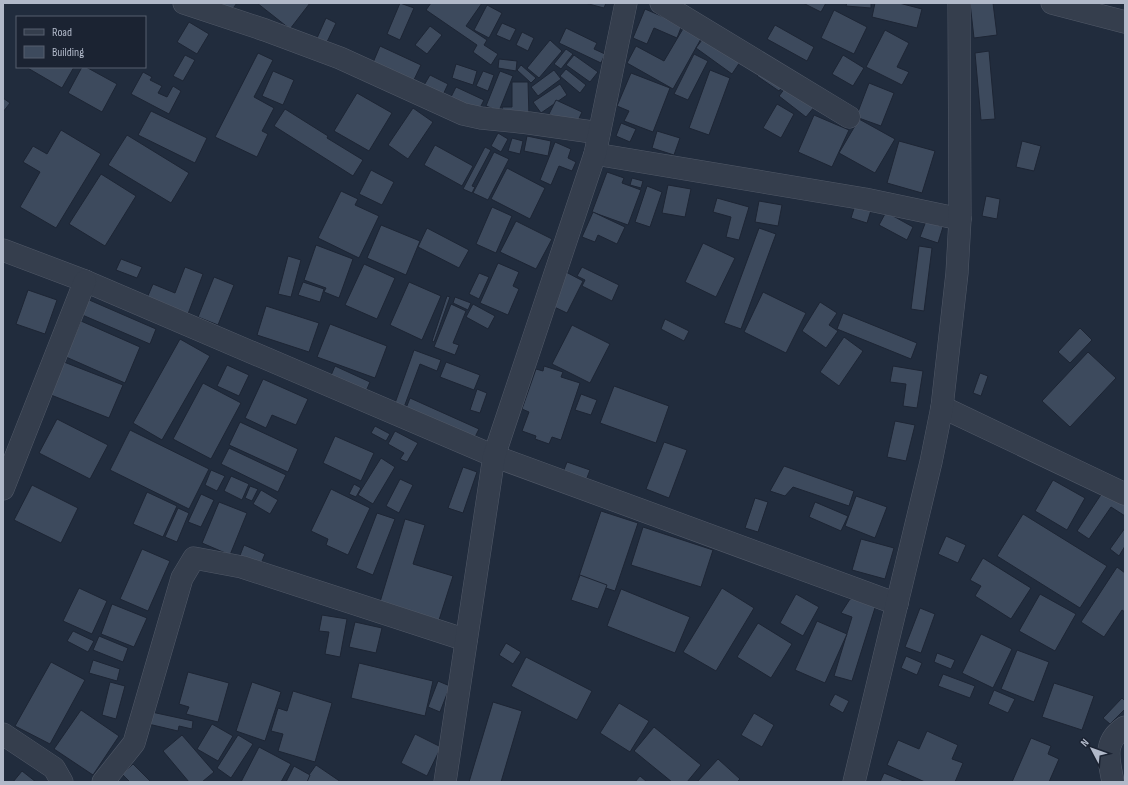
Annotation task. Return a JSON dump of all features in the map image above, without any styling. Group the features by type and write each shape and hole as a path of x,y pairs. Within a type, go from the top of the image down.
{"street":[{"path":"184,3 266,30 340,58 463,114 481,118 529,123 597,144 960,219"},
{"path":"445,782 494,456 597,144 626,3"},
{"path":"661,3 849,117"},
{"path":"854,782 931,462 942,407 957,273 960,219 959,3"},
{"path":"1052,3 1125,22"},
{"path":"3,250 85,282 494,456 897,604"},
{"path":"3,489 85,282"},
{"path":"942,407 1125,494"},
{"path":"103,782 134,743 182,578 194,558 242,567 466,640"},
{"path":"1113,782 1108,751 1112,739 1125,727"},
{"path":"3,734 54,768 62,782"}],"building":[{"path":"219,3 237,3 231,11"},
{"path":"257,3 310,3 290,29"},
{"path":"400,3 414,8 400,40 387,34"},
{"path":"431,3 482,3 466,26 487,40 484,45 498,54 491,65 473,52 477,45 426,10"},
{"path":"585,3 606,3 604,8"},
{"path":"803,3 826,3 821,12"},
{"path":"847,3 871,3 871,8 846,6"},
{"path":"875,3 899,3 922,9 917,28 872,17"},
{"path":"970,3 993,3 997,35 974,38"},
{"path":"487,5 502,13 489,38 474,30"},
{"path":"645,9 682,25 677,38 654,28 647,44 633,38"},
{"path":"834,10 867,27 854,54 821,38"},
{"path":"326,18 336,23 327,42 317,38"},
{"path":"189,22 209,34 197,54 177,42"},
{"path":"502,23 516,29 510,41 496,35"},
{"path":"775,25 814,47 807,61 767,39"},
{"path":"430,26 442,35 427,54 415,45"},
{"path":"684,27 702,37 673,89 627,63 636,46 664,61"},
{"path":"566,28 597,43 594,49 605,54 601,63 559,43"},
{"path":"885,30 909,43 897,67 909,72 902,85 866,67"},
{"path":"522,32 534,38 528,51 516,45"},
{"path":"704,37 740,62 732,74 696,48"},
{"path":"550,40 562,51 539,78 527,68"},
{"path":"380,46 421,65 412,84 372,65"},
{"path":"566,49 573,54 561,69 554,64"},
{"path":"989,51 995,119 981,120 975,53"},
{"path":"258,53 273,60 254,97 274,108 262,131 268,134 257,157 215,137"},
{"path":"694,54 708,61 688,100 674,94"},
{"path":"185,55 195,60 183,81 173,76"},
{"path":"574,55 598,72 590,82 566,65"},
{"path":"843,55 864,68 853,86 832,74"},
{"path":"499,59 517,61 516,71 498,68"},
{"path":"456,64 477,71 473,85 452,78"},
{"path":"521,65 536,78 531,83 517,70"},
{"path":"28,68 73,68 62,88"},
{"path":"81,68 88,68 117,84 102,112 68,93"},
{"path":"566,69 586,85 580,93 560,76"},
{"path":"761,69 785,84 779,91 757,76"},
{"path":"554,70 561,79 538,96 531,87"},
{"path":"710,70 730,78 709,135 689,128"},
{"path":"273,71 294,80 283,105 262,96"},
{"path":"483,71 494,75 488,91 476,86"},
{"path":"500,71 513,76 499,111 486,106"},
{"path":"143,72 152,77 150,80 162,86 158,93 167,97 173,86 181,91 169,114 131,94"},
{"path":"631,73 670,88 653,132 624,121 629,111 617,106"},
{"path":"430,75 448,84 442,97 423,87"},
{"path":"512,82 528,82 529,117 506,117 502,107 512,107"},
{"path":"869,83 894,93 881,126 856,117"},
{"path":"560,84 567,95 541,113 533,102"},
{"path":"788,84 815,106 806,117 779,96"},
{"path":"456,87 484,100 478,112 450,99"},
{"path":"357,93 392,113 369,151 334,131"},
{"path":"3,98 10,103 3,112"},
{"path":"556,100 582,112 575,127 549,114"},
{"path":"777,104 794,114 781,138 763,128"},
{"path":"413,108 433,122 408,159 388,145"},
{"path":"285,109 328,136 327,138 363,160 353,176 274,126"},
{"path":"151,111 207,138 195,163 138,135"},
{"path":"814,115 849,130 832,167 798,152"},
{"path":"859,119 895,139 875,173 839,153"},
{"path":"621,123 636,129 630,142 616,136"},
{"path":"61,130 101,154 56,228 20,207 40,172 23,162 33,146 47,154"},
{"path":"657,131 680,138 674,155 652,148"},
{"path":"498,133 508,139 501,152 491,146"},
{"path":"127,135 189,173 171,203 108,165"},
{"path":"527,136 551,141 548,156 524,151"},
{"path":"512,138 523,141 520,154 508,151"},
{"path":"899,141 935,151 922,193 887,183"},
{"path":"1022,141 1041,146 1034,171 1016,167"},
{"path":"555,142 571,149 568,158 576,162 572,171 559,166 551,185 540,180"},
{"path":"435,145 473,166 462,186 424,165"},
{"path":"485,147 491,150 472,186 475,187 472,193 463,189"},
{"path":"494,152 509,159 488,200 473,193"},
{"path":"507,168 545,188 530,219 491,199"},
{"path":"371,170 394,182 382,205 359,194"},
{"path":"607,172 624,178 622,183 641,190 628,225 592,212"},
{"path":"101,174 136,196 105,246 69,224"},
{"path":"632,178 643,181 641,188 630,185"},
{"path":"668,185 691,189 685,217 662,213"},
{"path":"647,186 662,192 650,227 635,222"},
{"path":"341,191 358,199 355,205 379,216 359,258 318,238"},
{"path":"986,196 1000,199 997,219 982,216"},
{"path":"717,198 749,207 739,240 726,237 731,217 713,212"},
{"path":"857,199 873,204 867,223 851,218"},
{"path":"759,201 782,205 778,226 755,222"},
{"path":"492,207 512,216 496,253 476,244"},
{"path":"593,212 625,227 617,244 598,235 595,242 582,237"},
{"path":"886,212 913,227 907,240 879,225"},
{"path":"516,221 552,239 536,269 500,252"},
{"path":"926,221 943,227 938,243 920,237"},
{"path":"381,225 420,241 406,275 367,258"},
{"path":"427,228 469,250 459,268 418,247"},
{"path":"759,228 776,234 741,329 724,323"},
{"path":"703,243 735,258 716,297 685,282"},
{"path":"316,245 353,259 339,298 324,292 326,288 304,280"},
{"path":"919,246 932,248 924,311 911,309"},
{"path":"288,256 301,260 291,297 278,294"},
{"path":"121,259 142,267 137,278 116,270"},
{"path":"498,263 519,272 513,286 519,289 508,315 480,303"},
{"path":"364,264 395,278 377,319 345,305"},
{"path":"185,267 203,274 188,314 147,298 153,284 175,293"},
{"path":"582,267 619,285 612,301 582,286 585,280 577,276"},
{"path":"566,272 583,281 567,313 550,305"},
{"path":"479,273 489,277 479,299 469,294"},
{"path":"214,277 234,285 218,325 198,317"},
{"path":"303,282 324,289 320,302 298,295"},
{"path":"409,282 441,296 422,340 390,325"},
{"path":"28,290 57,300 45,334 16,324"},
{"path":"763,292 806,313 786,353 744,332"},
{"path":"447,296 450,297 434,342 432,341"},
{"path":"455,297 471,303 468,310 453,303"},
{"path":"87,299 156,329 150,344 80,314"},
{"path":"820,302 837,313 829,325 838,331 826,348 802,331"},
{"path":"451,304 466,311 453,343 459,345 455,355 434,347"},
{"path":"473,304 495,316 488,329 466,317"},
{"path":"266,306 319,323 309,352 257,335"},
{"path":"843,313 917,343 911,359 837,329"},
{"path":"665,319 689,331 684,341 661,329"},
{"path":"81,321 140,347 125,383 66,357"},
{"path":"330,324 387,346 375,378 317,357"},
{"path":"572,325 610,344 590,383 552,364"},
{"path":"1080,328 1092,340 1070,363 1058,352"},
{"path":"844,337 863,351 839,386 820,372"},
{"path":"180,339 210,356 162,440 133,423"},
{"path":"414,350 441,360 437,371 420,364 403,410 394,406"},
{"path":"1088,352 1116,378 1070,427 1042,401"},
{"path":"64,362 123,385 109,418 51,395"},
{"path":"446,362 480,375 474,390 440,377"},
{"path":"227,365 249,375 239,396 217,386"},
{"path":"335,366 370,382 364,396 329,380"},
{"path":"544,366 563,372 561,377 580,383 561,440 552,437 549,444 535,439 536,436 522,431 529,412 522,409 536,369 543,371"},
{"path":"893,366 923,371 917,408 903,406 906,384 890,382"},
{"path":"980,373 988,376 981,396 973,393"},
{"path":"263,379 308,399 296,425 272,415 266,428 245,418"},
{"path":"203,383 241,403 211,459 173,439"},
{"path":"614,386 669,406 656,443 600,423"},
{"path":"477,389 487,393 480,413 470,410"},
{"path":"581,394 597,400 591,415 575,410"},
{"path":"410,398 479,429 473,441 405,411"},
{"path":"57,419 108,445 90,479 39,453"},
{"path":"895,421 915,425 906,461 887,457"},
{"path":"240,422 298,449 288,472 229,445"},
{"path":"375,426 390,434 386,441 371,433"},
{"path":"130,430 209,469 189,509 110,470"},
{"path":"395,431 418,443 407,462 400,459 404,453 388,444"},
{"path":"335,436 374,453 361,481 323,463"},
{"path":"664,442 687,450 669,498 646,489"},
{"path":"229,448 286,475 278,492 221,464"},
{"path":"381,458 395,467 373,504 358,495"},
{"path":"567,462 590,470 585,483 562,475"},
{"path":"784,466 854,491 849,506 793,487 785,496 770,491"},
{"path":"463,467 477,472 463,513 448,508"},
{"path":"211,470 225,476 217,491 205,485"},
{"path":"231,476 249,484 242,500 224,491"},
{"path":"400,479 413,485 399,513 386,506"},
{"path":"1053,480 1085,498 1067,530 1035,511"},
{"path":"354,484 361,488 356,497 349,494"},
{"path":"32,485 78,508 61,543 14,520"},
{"path":"250,486 258,489 252,501 245,498"},
{"path":"1106,487 1125,500 1125,516 1111,507 1089,539 1077,531"},
{"path":"331,489 370,508 348,555 326,545 328,539 311,531"},
{"path":"261,490 278,500 270,514 253,504"},
{"path":"147,492 177,506 163,537 133,524"},
{"path":"201,494 214,500 201,527 188,522"},
{"path":"856,496 887,507 875,538 845,526"},
{"path":"755,498 768,502 758,532 745,528"},
{"path":"219,502 247,513 230,555 202,543"},
{"path":"815,502 848,516 841,531 809,517"},
{"path":"178,508 189,513 177,542 165,537"},
{"path":"601,511 638,523 615,591 578,579"},
{"path":"377,513 395,519 373,575 356,568"},
{"path":"1023,514 1107,566 1080,608 997,556"},
{"path":"405,519 425,525 413,564 453,576 439,620 380,602"},
{"path":"643,527 713,550 701,587 631,565"},
{"path":"1125,528 1125,546 1119,556 1110,549"},
{"path":"946,536 966,545 958,563 938,554"},
{"path":"861,539 894,548 885,579 852,570"},
{"path":"244,545 265,554 260,566 239,558"},
{"path":"142,549 170,561 148,611 120,599"},
{"path":"983,558 1031,588 1011,619 975,596 981,586 970,580"},
{"path":"1117,567 1125,573 1125,612 1122,610 1104,637 1081,622"},
{"path":"580,575 607,585 598,609 571,600"},
{"path":"79,588 107,601 92,634 63,621"},
{"path":"722,588 754,608 716,671 683,652"},
{"path":"621,589 690,617 675,653 607,626"},
{"path":"796,594 819,607 803,636 780,623"},
{"path":"1040,594 1076,614 1055,651 1019,631"},
{"path":"879,595 852,681 834,676 852,617 841,613 850,599"},
{"path":"112,604 147,618 134,647 101,634"},
{"path":"920,608 935,614 921,653 905,647"},
{"path":"322,615 347,619 340,657 325,654 329,632 319,631"},
{"path":"817,621 847,634 825,683 795,670"},
{"path":"355,622 382,628 376,653 349,647"},
{"path":"758,623 792,644 771,678 737,657"},
{"path":"73,631 94,641 88,652 67,641"},
{"path":"981,634 1012,649 993,688 962,673"},
{"path":"99,636 128,648 123,662 93,650"},
{"path":"506,643 521,652 513,664 499,655"},
{"path":"1017,650 1049,662 1034,702 1001,689"},
{"path":"937,653 955,660 951,669 934,662"},
{"path":"906,656 922,663 917,675 901,668"},
{"path":"526,657 592,691 577,720 511,686"},
{"path":"93,660 120,669 117,681 89,673"},
{"path":"51,662 85,680 50,744 15,726"},
{"path":"359,663 433,681 425,716 351,698"},
{"path":"188,672 229,683 218,722 186,714 189,707 179,704"},
{"path":"943,674 975,686 970,698 938,686"},
{"path":"438,681 450,686 440,712 428,707"},
{"path":"110,682 125,686 116,719 102,715"},
{"path":"252,682 281,692 265,741 236,731"},
{"path":"1054,683 1094,696 1082,730 1042,717"},
{"path":"994,690 1015,699 1008,713 988,704"},
{"path":"293,691 332,703 315,762 278,751 283,734 271,731 278,708 287,711"},
{"path":"835,694 849,701 843,713 829,705"},
{"path":"1122,698 1125,701 1125,709 1110,724 1103,718"},
{"path":"493,702 522,711 501,782 469,782"},
{"path":"619,703 649,721 630,752 600,733"},
{"path":"81,710 119,736 93,775 54,749"},
{"path":"147,711 193,721 192,729 179,726 178,731 144,723"},
{"path":"754,713 774,725 762,747 741,735"},
{"path":"212,724 233,736 218,761 197,749"},
{"path":"654,727 701,765 687,782 672,782 634,751"},
{"path":"927,731 958,745 952,759 963,763 955,782 925,782 887,765 898,740 919,749"},
{"path":"415,734 441,747 427,776 401,763"},
{"path":"182,735 214,772 202,782 189,782 163,751"},
{"path":"238,735 253,744 231,778 217,768"},
{"path":"1031,738 1051,746 1048,754 1059,759 1049,782 1012,782"},
{"path":"259,747 291,764 281,782 241,782"},
{"path":"718,759 740,779 737,782 697,782"},
{"path":"133,764 151,782 130,782 122,774"},
{"path":"316,765 341,782 304,782"},
{"path":"294,766 310,775 307,782 286,782"},
{"path":"22,771 36,782 13,782"},
{"path":"884,773 906,782 880,782"},
{"path":"640,776 647,782 635,782"}]}
